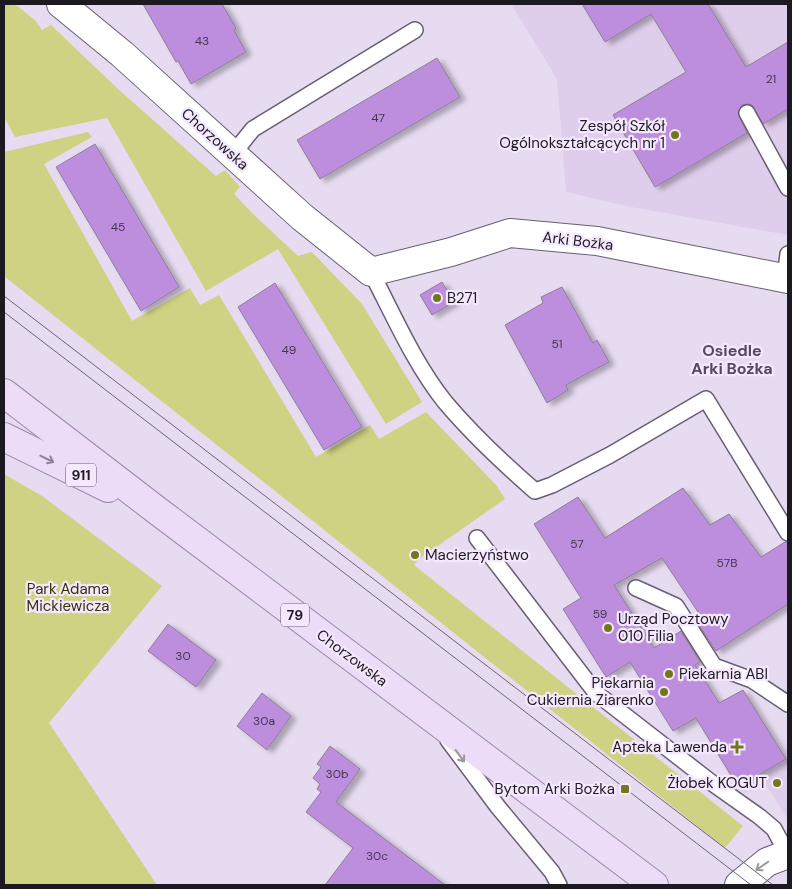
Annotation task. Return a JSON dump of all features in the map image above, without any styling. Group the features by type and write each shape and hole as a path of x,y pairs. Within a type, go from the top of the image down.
{"main road":[{"name":"Chorzowska","path":"4,393 654,885"},
{"name":"911","path":"4,437 159,512"}],"street":[{"name":"Chorzowska","path":"62,4 115,48 302,217 371,272"},
{"name":"Arki Bożka","path":"371,272 451,252 510,233 596,241 787,270"},
{"path":"739,885 767,862 788,854"}],"lane":[{"path":"232,155 253,129 415,30"},
{"path":"746,112 788,188"},
{"path":"371,272 413,353 445,401 535,491 552,485 610,455 706,399 788,533"},
{"path":"477,538 596,692 712,783 760,817 774,829 788,854"},
{"path":"636,588 676,606 714,666 752,680 788,704"},
{"path":"431,717 498,807 552,872 560,885"}],"shaded area":[{"name":"Zespół Szkół Ogólnokształcących nr 1","path":"511,4 788,4 788,235 631,207 566,192 557,79"},
{"name":"Żłobek KOGUT","path":"788,757 788,820 759,774"}],"green space":[{"path":"4,4 15,4 36,21 42,30 51,25 117,88 216,176 225,170 240,187 234,194 298,256 312,252 362,304 422,402 386,424 278,249 206,291 107,118 15,137 4,117"},
{"path":"88,132 92,137 44,164 132,321 190,288 200,305 219,295 316,457 370,425 379,439 426,412 497,486 505,499 419,559 414,565 743,826 725,848 4,276 4,152"},
{"name":"Park Adama Mickiewicza","path":"4,474 42,496 162,586 49,723 157,885 4,885"}],"building":[{"path":"143,4 222,4 236,28 234,30 246,52 191,84 178,61 176,62"},
{"path":"582,4 708,4 746,67 788,42 788,109 763,124 752,105 742,105 738,113 747,133 655,187 613,115 686,72 651,14 605,42"},
{"path":"437,58 460,97 320,179 297,140"},
{"path":"95,144 179,287 141,311 56,167"},
{"name":"B271","path":"442,282 454,302 432,315 420,295"},
{"path":"275,283 362,427 324,450 238,307"},
{"path":"562,287 593,343 597,340 609,362 566,385 568,390 547,403 505,325 543,303 541,297"},
{"path":"683,488 710,525 729,514 761,557 788,542 788,604 716,651 697,622 702,618 662,558 614,585 654,648 681,631 700,662 695,665 719,703 743,690 786,759 738,787 696,718 673,731 630,662 606,677 563,609 581,598 534,524 578,497 605,538"},
{"path":"168,624 216,660 196,687 148,651"},
{"path":"262,693 291,716 267,750 237,726"},
{"path":"330,746 360,769 336,802 445,885 325,885 353,848 306,812 321,792 317,789 320,784 313,778 321,767 317,764"}],"tram line":[{"path":"4,296 773,885"},
{"path":"4,312 751,885"}],"place":[{"name":"Zespół Szkół Ogólnokształcących nr 1","path":"675,135"},
{"name":"B271","path":"437,298"},
{"name":"Macierzyństwo","path":"415,555"},
{"name":"Urząd Pocztowy 010 Filia","path":"608,628"},
{"name":"Piekarnia ABI","path":"669,674"},
{"name":"Piekarnia Cukiernia Ziarenko","path":"664,692"},
{"name":"Apteka Lawenda","path":"737,747"},
{"name":"Żłobek KOGUT","path":"777,783"},
{"name":"Bytom Arki Bożka","path":"625,789"}],"district":[{"name":"Osiedle Arki Bożka","path":"732,359"}]}
